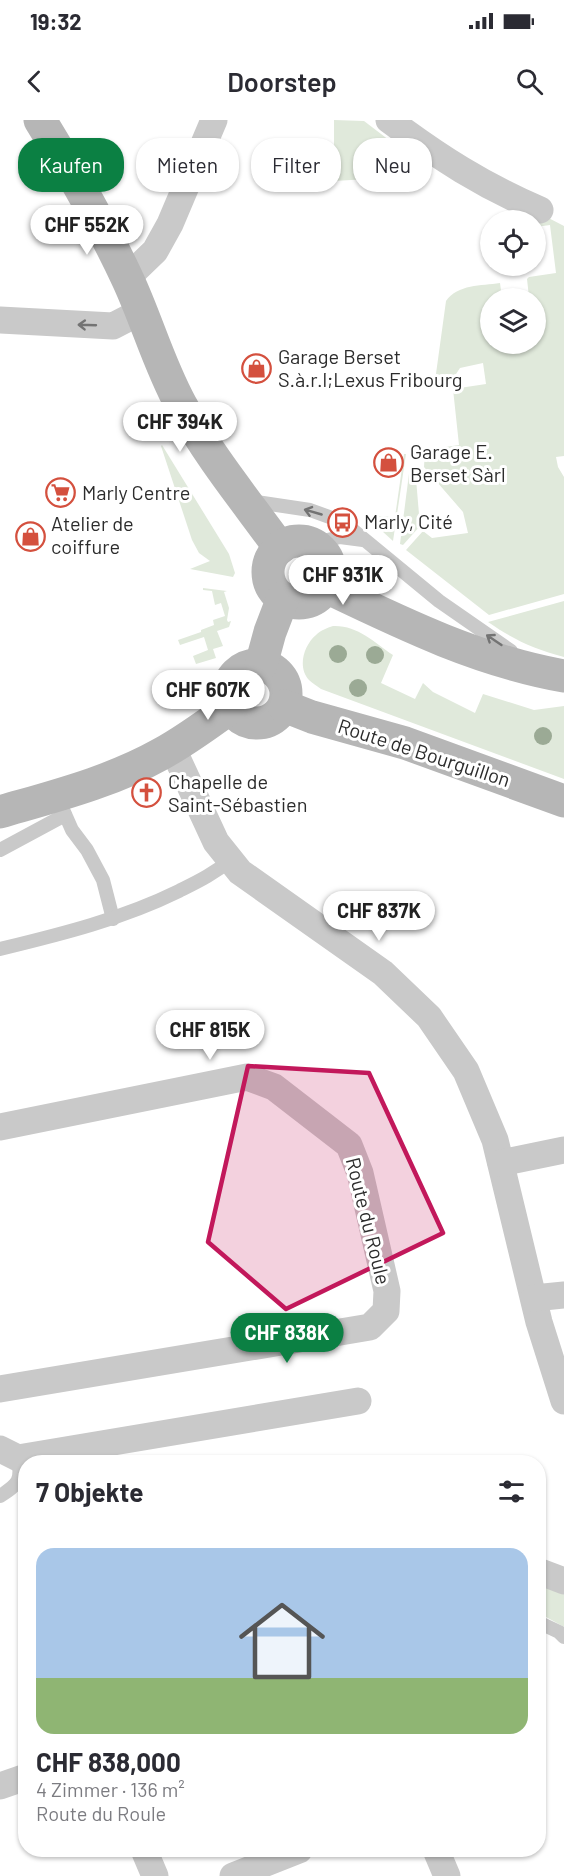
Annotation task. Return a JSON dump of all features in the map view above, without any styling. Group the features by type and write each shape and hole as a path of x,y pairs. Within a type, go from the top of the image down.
{"main road":[{"path":"40,120 78,181 127,278 157,356 181,406 206,446 246,501 295,546 323,552 327,559 330,573 326,587 316,597 303,602 283,598 272,586 268,570 270,561 295,546"},
{"path":"326,587 430,636 506,663 553,674"},
{"path":"261,665 283,598"},
{"path":"261,665 270,668 282,680 286,698 284,706 271,720 253,724 236,716 230,708 227,699 230,681 243,668 261,665"},
{"name":"Route de Bourguillon","path":"284,706 312,717 405,743 564,801"},
{"path":"0,812 61,806 172,747 230,708"}],"street":[{"path":"127,278 155,251 170,224 214,120"},
{"path":"389,120 439,157 500,192 540,210"},
{"path":"6,320 114,326 142,312"},
{"path":"172,747 216,842 240,872 383,973 429,1017 466,1071 495,1140 539,1322 564,1401"},
{"name":"Route du Roule","path":"0,1127 247,1077 274,1087 349,1145 360,1173 387,1291 386,1311 370,1327 0,1389"},
{"path":"501,1163 564,1150"},
{"path":"534,1298 564,1295"},
{"path":"9,1453 358,1401"},
{"path":"546,1574 564,1581"},
{"path":"0,1786 18,1780"},
{"path":"147,1857 155,1876"},
{"path":"233,1876 281,1857"},
{"path":"439,1857 447,1876"}],"lane":[{"path":"246,501 310,510 343,522 468,622 553,674"},
{"path":"295,546 340,537 363,540"},
{"path":"0,850 61,806 72,830 87,850 103,880 113,919"},
{"path":"0,949 60,935 146,907 217,872 230,860"},
{"path":"9,1453 18,1469"},
{"path":"0,1496 14,1488 18,1480"},
{"path":"546,1626 564,1637"}],"highlighted area":[{"path":"248,1066 369,1073 443,1233 286,1309 208,1242"}],"shaded area":[{"path":"334,120 364,121 386,138 353,138 353,180 341,181 341,138 334,138"},
{"path":"546,217 564,226 564,456 556,457 558,467 564,477 564,594 489,615 406,550 423,531 432,538 468,533 463,512 424,467 425,450 459,445 453,389 486,384 483,363 460,368 452,380 438,383 435,381 446,301 451,295 463,289 500,283 501,288 480,288 480,354 546,354 546,288 528,288 527,279 556,273 550,225 546,226"},
{"path":"162,445 229,554 235,573 233,577 190,569 210,561 199,553 192,540"},
{"path":"404,454 406,454 393,541 382,531 387,526 375,516 395,517"},
{"path":"410,466 415,467 420,526 403,545 400,544"},
{"path":"203,588 227,591 224,592 229,608 227,620 231,621 229,627 217,631 223,646 213,649 216,658 196,664 193,656 208,650 204,637 180,645 178,640 201,632 214,625 213,620 225,616 221,603 215,605 212,591 203,590"},
{"path":"564,601 564,657 524,643 488,622"},
{"path":"333,626 358,631 393,655 381,683 415,699 423,683 433,692 475,713 483,694 534,710 564,706 564,779 321,689 305,675 303,663 305,650 320,632"},
{"path":"546,1585 564,1593 564,1627 546,1617"}],"place":[{"name":"Garage Berset S.à.r.l;Lexus Fribourg","path":"257,368"},
{"name":"Garage E. Berset Sàrl","path":"389,463"},
{"name":"Marly Centre","path":"61,493"},
{"name":"Marly, Cité","path":"343,522"},
{"name":"Atelier de coiffure","path":"30,536"},
{"name":"Chapelle de Saint-Sébastien","path":"147,793"}]}
